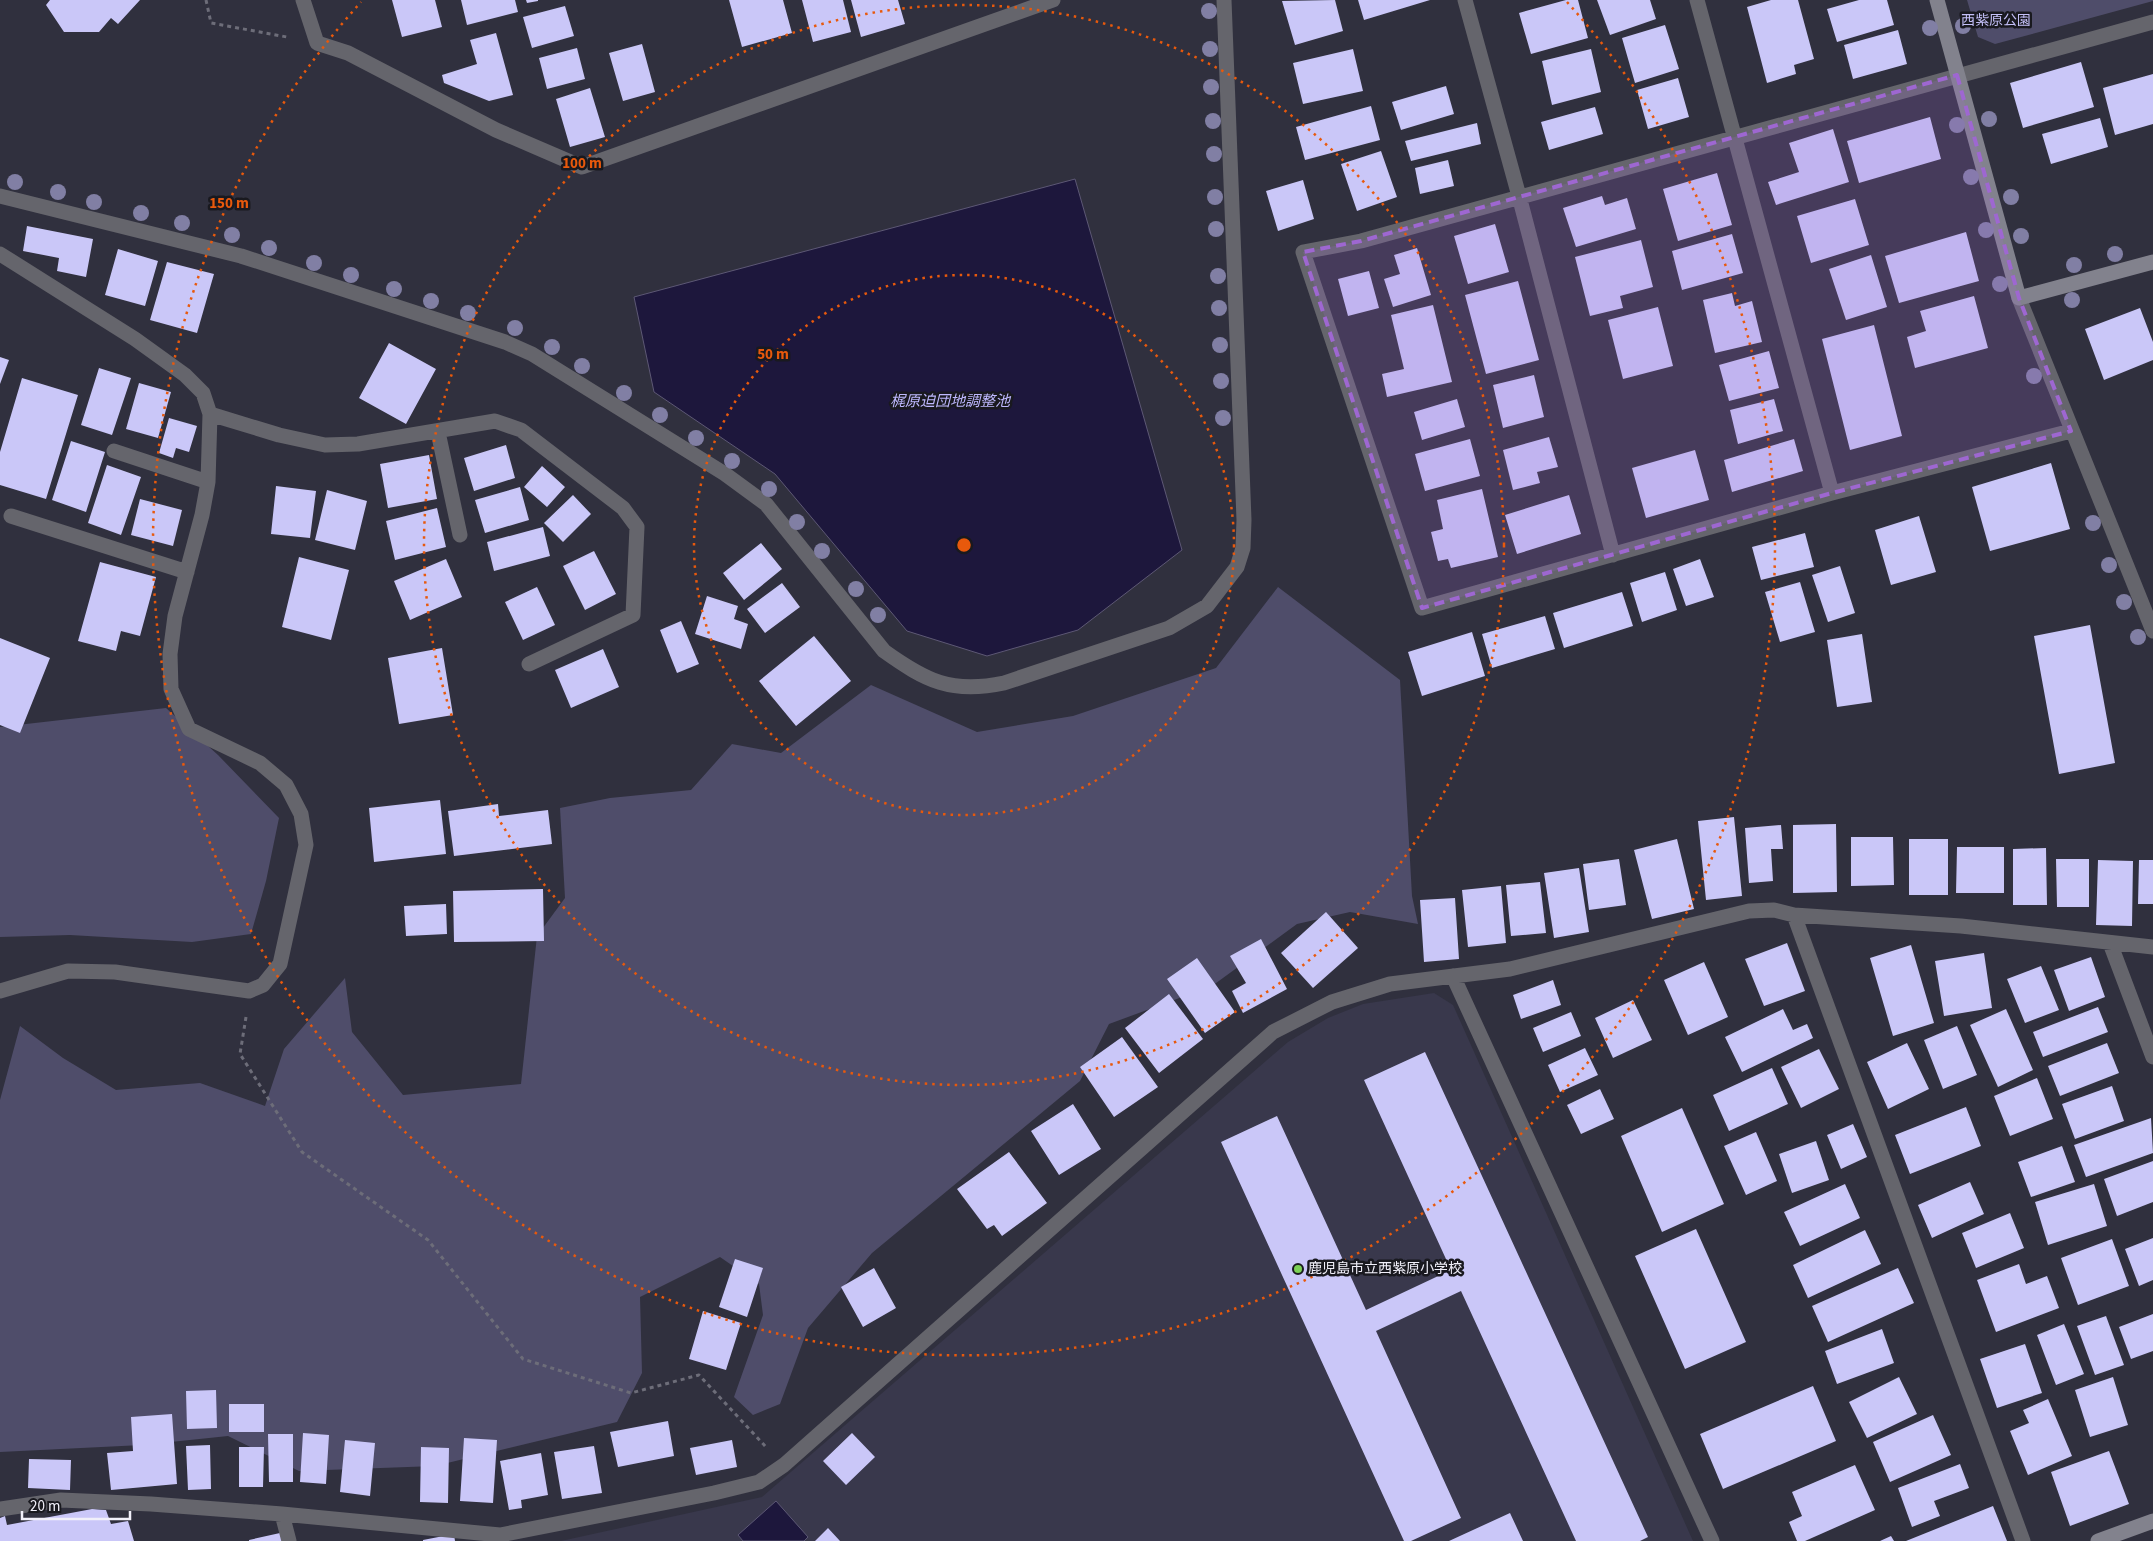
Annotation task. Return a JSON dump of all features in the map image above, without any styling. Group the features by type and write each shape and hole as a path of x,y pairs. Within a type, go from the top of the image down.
{"street":[{"path":"303,0 317,42 348,53 496,130 582,167 1053,0"},
{"path":"0,196 241,256 505,342 532,354 725,474 766,504 884,651 908,668 934,680 958,688 979,688 1004,683 1169,628 1207,606 1237,567 1243,548 1244,520 1224,0"},
{"path":"1465,0 1519,196 1613,555"},
{"path":"1697,0 1832,493"},
{"path":"1937,0 2019,298 2153,631"},
{"path":"2071,431 1832,493 1422,608 1303,252 1361,241 2153,22"},
{"path":"0,254 135,339 185,374 203,393 210,414 208,482 176,616 170,654 171,689 188,729 260,763 286,785 301,814 306,845 280,964 263,985 249,991 115,972 68,971 0,991"},
{"path":"2019,298 2153,262"},
{"path":"210,414 279,434 326,445 358,444 496,422 521,430 623,508 637,527 633,614 529,664"},
{"path":"438,432 460,535"},
{"path":"114,451 208,482"},
{"path":"11,516 187,572"},
{"path":"1,1507 61,1500 151,1504 282,1514 503,1538 759,1482 784,1465 1273,1032 1332,1002 1390,984 1510,969 1749,911 1774,910 1794,914 1961,926 2153,947"},
{"path":"1794,914 2023,1541"},
{"path":"2110,943 2153,1057"},
{"path":"1453,976 1712,1541"},
{"path":"282,1514 288,1541"},
{"path":"2098,1541 2153,1521"}],"path":[{"path":"206,0 211,23 317,42"},
{"path":"249,991 240,1054 302,1152 428,1240 522,1360 631,1393 699,1376 784,1465"}],"highlighted area":[{"path":"1957,75 2019,298 2071,431 1832,493 1422,608 1303,252 1361,241"}],"shaded area":[{"name":"鹿児島市立西紫原小学校","path":"1434,993 1453,1005 1693,1541 561,1541 762,1497 1288,1042 1328,1018 1363,1004"}],"green space":[{"name":"西紫原公園","path":"1967,0 2153,1 1995,44 1978,37"},
{"path":"1278,587 1400,680 1412,896 1418,924 1350,912 1297,924 1212,986 1109,1024 1080,1081 872,1253 808,1328 780,1404 753,1415 734,1397 763,1315 759,1284 720,1257 640,1297 642,1373 617,1422 435,1466 299,1471 228,1436 142,1445 0,1452 0,1100 20,1026 63,1058 116,1090 200,1083 265,1106 284,1049 345,978 352,1032 403,1095 521,1084 537,936 565,898 560,808 610,798 691,790 732,744 781,753 871,685 977,732 1073,716 1216,668"},
{"path":"166,708 218,755 279,818 266,881 251,934 192,942 70,935 0,937 0,727"}],"water":[{"name":"梶原迫団地調整池","path":"1075,179 1182,550 1078,630 987,656 907,631 775,474 654,392 634,297"},
{"path":"776,1501 808,1537 804,1541 743,1541 738,1535"}],"building":[{"path":"50,0 140,0 118,24 111,18 99,32 64,32 46,5"},
{"path":"392,0 435,0 442,27 402,37"},
{"path":"461,0 515,0 518,12 467,25"},
{"path":"526,0 538,0 538,1 527,3"},
{"path":"729,0 783,0 792,33 742,47"},
{"path":"802,0 843,0 851,32 813,42"},
{"path":"851,0 898,0 905,24 861,37"},
{"path":"1335,0 1343,31 1295,45 1282,1"},
{"path":"1358,0 1430,0 1364,20"},
{"path":"1566,0 1578,0 1588,38 1531,54 1519,13"},
{"path":"1597,0 1650,0 1656,19 1610,35"},
{"path":"1771,0 1798,0 1814,59 1794,65 1796,74 1767,83 1747,7"},
{"path":"1859,0 1887,0 1894,25 1837,42 1827,9"},
{"path":"565,6 574,36 532,48 523,17"},
{"path":"1665,25 1679,69 1635,83 1622,38"},
{"path":"1898,30 1907,64 1853,79 1844,45"},
{"path":"496,33 513,95 489,101 444,83 442,75 477,64 470,40"},
{"path":"642,44 655,92 623,101 609,53"},
{"path":"577,48 585,79 547,89 539,58"},
{"path":"1353,49 1363,91 1303,104 1293,63"},
{"path":"1591,49 1601,92 1552,105 1542,61"},
{"path":"2081,62 2094,107 2023,128 2010,83"},
{"path":"2153,74 2153,124 2115,135 2103,88"},
{"path":"1678,78 1689,117 1648,129 1637,90"},
{"path":"1446,86 1454,114 1401,130 1392,102"},
{"path":"590,88 605,137 570,147 556,99"},
{"path":"1371,106 1380,140 1305,160 1296,127"},
{"path":"1595,107 1603,134 1549,150 1541,122"},
{"path":"1930,117 1941,159 1859,183 1847,141"},
{"path":"2100,118 2108,147 2051,164 2042,134"},
{"path":"1477,123 1481,144 1411,161 1405,141"},
{"path":"1833,129 1849,182 1776,205 1768,182 1799,172 1789,143"},
{"path":"1381,151 1397,197 1357,211 1341,164"},
{"path":"1448,160 1454,186 1420,194 1415,168"},
{"path":"1717,173 1732,225 1678,241 1663,189"},
{"path":"1303,180 1314,219 1278,231 1266,191"},
{"path":"1602,196 1605,205 1627,198 1636,229 1576,247 1563,208"},
{"path":"1855,199 1869,245 1811,263 1797,216"},
{"path":"1495,224 1509,272 1468,284 1454,236"},
{"path":"27,226 93,239 86,277 57,271 59,258 23,251"},
{"path":"1966,232 1979,281 1899,303 1885,256"},
{"path":"1732,234 1743,273 1682,290 1672,251"},
{"path":"1641,240 1653,287 1620,296 1623,308 1590,316 1575,257"},
{"path":"1417,248 1431,295 1393,307 1384,279 1400,274 1394,255"},
{"path":"118,249 158,261 145,306 105,295"},
{"path":"1871,255 1887,307 1846,320 1829,269"},
{"path":"167,262 214,274 197,333 150,320"},
{"path":"1369,271 1379,308 1348,316 1338,279"},
{"path":"1518,281 1539,360 1486,374 1465,295"},
{"path":"1732,293 1735,306 1752,301 1762,342 1715,353 1703,300"},
{"path":"1974,296 1988,348 1915,368 1907,337 1926,331 1920,311"},
{"path":"1433,305 1452,382 1387,397 1382,374 1404,369 1391,315"},
{"path":"1658,307 1673,366 1623,379 1608,320"},
{"path":"2140,308 2153,342 2153,360 2104,380 2085,329"},
{"path":"1874,325 1902,436 1850,450 1822,339"},
{"path":"389,343 436,369 406,424 359,398"},
{"path":"1769,351 1779,388 1729,401 1719,365"},
{"path":"0,357 9,360 0,384"},
{"path":"99,368 131,378 112,435 81,425"},
{"path":"1534,375 1544,417 1503,428 1493,385"},
{"path":"22,378 78,395 46,499 0,485 0,452"},
{"path":"139,383 171,392 158,438 126,429"},
{"path":"1457,399 1465,427 1422,440 1414,412"},
{"path":"1774,399 1783,431 1738,444 1730,410"},
{"path":"169,418 197,426 189,452 176,448 173,458 159,453"},
{"path":"1549,437 1558,467 1537,472 1540,483 1513,490 1503,450"},
{"path":"1470,439 1480,476 1425,491 1415,454"},
{"path":"1794,439 1803,471 1732,492 1724,460"},
{"path":"71,441 105,452 86,512 52,500"},
{"path":"506,445 515,478 474,491 464,458"},
{"path":"1695,450 1709,500 1646,518 1632,468"},
{"path":"429,455 437,499 388,508 380,464"},
{"path":"2051,463 2070,529 1990,551 1972,487"},
{"path":"107,465 141,477 121,535 88,523"},
{"path":"542,466 565,487 547,507 524,487"},
{"path":"276,486 316,491 310,538 271,534"},
{"path":"520,487 529,520 485,533 475,500"},
{"path":"1482,489 1498,557 1451,568 1448,559 1438,561 1431,532 1443,529 1437,500"},
{"path":"327,490 367,501 355,550 315,540"},
{"path":"573,495 591,514 563,542 544,523"},
{"path":"1569,495 1581,534 1517,554 1505,515"},
{"path":"140,499 182,510 173,546 131,535"},
{"path":"437,508 446,547 395,560 386,521"},
{"path":"1919,516 1936,572 1891,585 1875,530"},
{"path":"543,527 550,556 494,571 487,542"},
{"path":"1805,533 1814,567 1761,580 1752,547"},
{"path":"761,543 782,569 744,600 723,573"},
{"path":"594,551 616,594 585,610 563,566"},
{"path":"299,557 349,570 331,640 282,627"},
{"path":"446,559 462,597 410,620 394,581"},
{"path":"1700,559 1714,597 1686,606 1673,569"},
{"path":"100,562 156,577 140,636 121,631 116,651 78,641"},
{"path":"1840,566 1855,613 1828,622 1812,575"},
{"path":"1665,572 1677,610 1642,622 1630,583"},
{"path":"1800,582 1815,632 1780,642 1765,592"},
{"path":"782,583 800,607 765,633 747,609"},
{"path":"537,587 555,625 523,640 505,602"},
{"path":"1622,592 1633,626 1564,648 1553,613"},
{"path":"707,596 738,606 734,619 748,624 741,649 695,634"},
{"path":"1545,616 1555,649 1492,668 1482,634"},
{"path":"681,621 699,664 677,673 660,630"},
{"path":"2090,625 2115,763 2059,774 2034,636"},
{"path":"1472,632 1485,676 1422,696 1408,652"},
{"path":"1862,634 1872,702 1837,707 1827,640"},
{"path":"814,636 851,681 796,726 759,681"},
{"path":"0,638 50,658 20,733 0,725"},
{"path":"442,648 453,715 399,724 388,658"},
{"path":"603,649 619,687 571,708 555,670"},
{"path":"440,800 446,854 374,862 369,808"},
{"path":"498,804 499,816 548,810 552,844 454,856 448,811"},
{"path":"1734,817 1742,896 1706,900 1698,821"},
{"path":"1836,824 1837,892 1793,893 1793,825"},
{"path":"1781,825 1783,849 1771,849 1773,881 1749,883 1745,828"},
{"path":"1851,837 1893,837 1894,885 1851,886"},
{"path":"1677,839 1694,909 1652,919 1634,850"},
{"path":"1909,839 1948,839 1948,895 1909,895"},
{"path":"1957,847 2004,847 2004,893 1956,893"},
{"path":"2046,848 2047,905 2013,905 2013,849"},
{"path":"1619,859 1626,905 1589,910 1583,864"},
{"path":"2056,859 2089,859 2089,907 2057,907"},
{"path":"2098,860 2133,861 2132,926 2096,925"},
{"path":"2139,860 2153,860 2153,904 2138,904"},
{"path":"1579,868 1589,932 1554,938 1544,873"},
{"path":"1540,882 1546,933 1511,936 1506,885"},
{"path":"1501,886 1506,943 1468,947 1462,890"},
{"path":"543,889 544,941 454,942 453,891"},
{"path":"1455,898 1459,959 1424,962 1420,900"},
{"path":"446,904 447,934 406,936 404,906"},
{"path":"1326,912 1358,948 1313,988 1281,953"},
{"path":"1261,939 1287,989 1243,1013 1232,991 1246,983 1230,956"},
{"path":"1787,943 1805,991 1764,1006 1745,959"},
{"path":"1911,945 1934,1023 1893,1036 1870,958"},
{"path":"1984,953 1992,1008 1944,1016 1935,961"},
{"path":"2091,957 2105,997 2069,1011 2054,970"},
{"path":"1197,958 1235,1012 1205,1033 1167,979"},
{"path":"1704,962 1728,1017 1688,1035 1664,980"},
{"path":"2041,966 2059,1010 2025,1023 2007,979"},
{"path":"1553,980 1561,1005 1521,1019 1513,995"},
{"path":"1169,994 1203,1039 1159,1073 1125,1028"},
{"path":"1633,1000 1652,1040 1613,1058 1595,1018"},
{"path":"2098,1007 2108,1032 2043,1057 2033,1032"},
{"path":"1783,1009 1793,1030 1807,1024 1813,1038 1742,1072 1725,1037"},
{"path":"2006,1009 2033,1070 1998,1087 1970,1025"},
{"path":"1571,1012 1581,1036 1543,1052 1533,1028"},
{"path":"1957,1026 1977,1075 1943,1089 1924,1040"},
{"path":"1122,1037 1158,1087 1114,1117 1080,1067"},
{"path":"1907,1043 1929,1089 1888,1109 1867,1062"},
{"path":"2107,1043 2119,1073 2060,1096 2048,1066"},
{"path":"1585,1048 1598,1075 1560,1092 1548,1065"},
{"path":"1819,1049 1839,1089 1801,1108 1781,1067"},
{"path":"1425,1052 1648,1537 1640,1541 1576,1541 1461,1291 1376,1331 1461,1518 1411,1541 1404,1541 1221,1142 1277,1116 1366,1310 1451,1270 1364,1080"},
{"path":"1772,1068 1788,1104 1729,1131 1713,1095"},
{"path":"2037,1078 2053,1119 2010,1136 1994,1096"},
{"path":"2112,1086 2124,1121 2075,1139 2062,1104"},
{"path":"1600,1089 1614,1119 1581,1134 1567,1105"},
{"path":"1073,1104 1101,1149 1059,1175 1031,1131"},
{"path":"1966,1107 1981,1146 1910,1174 1895,1135"},
{"path":"1682,1108 1724,1204 1662,1232 1621,1136"},
{"path":"2151,1118 2153,1153 2086,1177 2074,1145"},
{"path":"1853,1124 1867,1157 1841,1169 1827,1135"},
{"path":"1756,1132 1777,1181 1746,1195 1724,1146"},
{"path":"1816,1141 1829,1180 1792,1193 1779,1154"},
{"path":"2062,1146 2075,1182 2031,1197 2018,1162"},
{"path":"1009,1152 1047,1203 1002,1236 994,1225 987,1229 957,1189"},
{"path":"2153,1161 2153,1202 2117,1216 2104,1179"},
{"path":"1970,1182 1984,1214 1932,1238 1918,1205"},
{"path":"1845,1184 1860,1218 1800,1246 1784,1212"},
{"path":"2094,1184 2107,1226 2048,1245 2035,1202"},
{"path":"2010,1213 2024,1248 1976,1268 1962,1233"},
{"path":"1696,1229 1746,1342 1685,1369 1635,1256"},
{"path":"1865,1230 1881,1264 1808,1298 1793,1265"},
{"path":"2153,1238 2153,1280 2139,1286 2125,1249"},
{"path":"2112,1239 2129,1286 2078,1305 2061,1258"},
{"path":"735,1259 763,1268 747,1317 719,1307"},
{"path":"2019,1264 2026,1284 2047,1276 2059,1308 1996,1332 1977,1280"},
{"path":"874,1268 896,1308 863,1327 841,1287"},
{"path":"1898,1268 1914,1303 1828,1342 1812,1306"},
{"path":"703,1311 741,1323 726,1370 689,1359"},
{"path":"2153,1314 2153,1351 2131,1359 2119,1327"},
{"path":"2106,1316 2124,1365 2095,1375 2077,1326"},
{"path":"2064,1324 2084,1374 2056,1385 2037,1335"},
{"path":"1882,1329 1894,1363 1837,1384 1825,1351"},
{"path":"2025,1344 2042,1393 1997,1408 1980,1359"},
{"path":"1899,1377 1917,1414 1867,1438 1849,1402"},
{"path":"2113,1377 2128,1425 2090,1437 2075,1390"},
{"path":"1813,1386 1836,1441 1723,1489 1700,1434"},
{"path":"216,1390 217,1428 187,1429 186,1391"},
{"path":"2048,1399 2072,1456 2028,1475 2010,1431 2029,1423 2023,1410"},
{"path":"229,1404 264,1404 264,1432 229,1432"},
{"path":"172,1414 177,1484 111,1490 107,1453 133,1451 131,1417"},
{"path":"1933,1415 1951,1455 1890,1482 1873,1442"},
{"path":"668,1421 674,1456 618,1467 610,1432"},
{"path":"303,1433 329,1435 326,1484 300,1482"},
{"path":"852,1433 875,1457 846,1485 823,1461"},
{"path":"268,1434 293,1434 293,1482 269,1482"},
{"path":"464,1438 497,1440 493,1503 460,1501"},
{"path":"345,1440 375,1443 370,1496 340,1492"},
{"path":"732,1440 737,1467 696,1475 690,1448"},
{"path":"210,1445 211,1489 188,1490 186,1446"},
{"path":"594,1446 602,1493 562,1499 554,1452"},
{"path":"239,1447 264,1447 263,1487 239,1487"},
{"path":"421,1447 449,1448 448,1503 420,1502"},
{"path":"2109,1451 2129,1504 2070,1526 2051,1472"},
{"path":"541,1453 548,1495 521,1500 522,1508 509,1510 500,1461"},
{"path":"29,1459 71,1460 70,1490 28,1488"},
{"path":"1960,1464 1969,1488 1934,1501 1940,1516 1912,1527 1898,1488"},
{"path":"1855,1465 1875,1510 1805,1541 1797,1541 1789,1522 1802,1516 1792,1492"},
{"path":"1993,1506 2007,1541 1906,1541"},
{"path":"92,1509 106,1510 111,1524 128,1521 134,1541 0,1541 0,1518 5,1516 7,1525"},
{"path":"1510,1513 1523,1541 1449,1541"},
{"path":"828,1528 840,1541 815,1541"},
{"path":"280,1533 282,1541 249,1541 249,1540"},
{"path":"454,1534 455,1541 423,1541 423,1540"},
{"path":"1891,1536 1894,1541 1880,1541"}],"place":[{"name":"鹿児島市立西紫原小学校","path":"1298,1269"}]}
